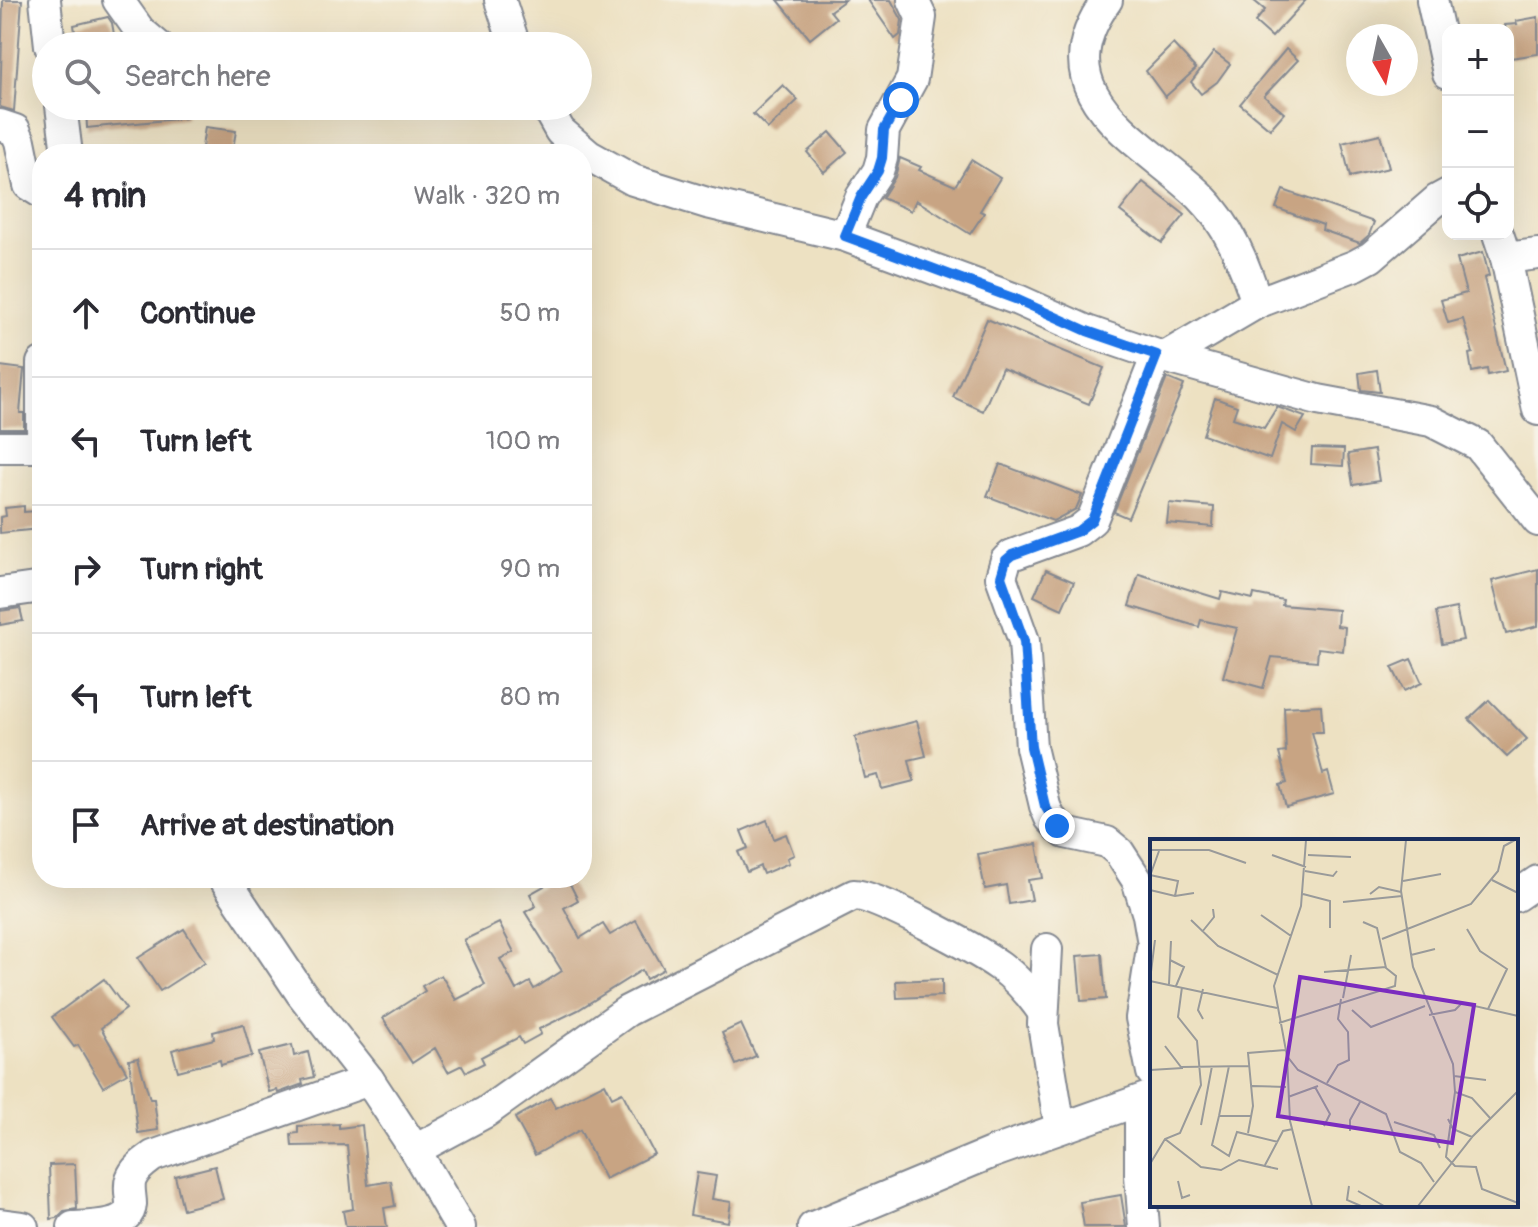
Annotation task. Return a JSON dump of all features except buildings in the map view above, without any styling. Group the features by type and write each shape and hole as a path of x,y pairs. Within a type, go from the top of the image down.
{"street":[{"path":"45,0 48,32"},
{"path":"118,0 141,32"},
{"path":"500,0 510,32"},
{"path":"845,236 861,197 878,171 884,130 912,79 921,17 913,0"},
{"path":"1107,0 1091,21 1085,44 1084,74 1093,97 1132,138 1202,198 1240,256 1257,303"},
{"path":"1432,0 1442,46"},
{"path":"63,120 66,144"},
{"path":"552,120 575,144"},
{"path":"0,125 15,130 32,187"},
{"path":"592,157 633,180 707,203 845,236 1018,300 1087,331 1161,356 1318,400 1431,421 1462,434 1478,445 1494,461 1538,521"},
{"path":"1150,926 1137,880 1119,852 1107,842 1065,833 1050,818 1045,806 1031,747 1024,641 1001,577 1006,560 1078,531 1092,520 1161,356 1257,303 1371,257 1442,197"},
{"path":"1538,254 1502,246 1538,410"},
{"path":"0,447 32,447"},
{"path":"0,593 32,588"},
{"path":"1518,895 1538,881"},
{"path":"231,888 301,993 369,1080 460,1227"},
{"path":"415,1150 486,1112 627,1011 854,895 867,896 1000,966 1031,994 1043,1012"},
{"path":"1047,949 1043,1012 1060,1128"},
{"path":"1150,961 1141,1018 1150,1062"},
{"path":"73,1227 114,1224 127,1216 131,1206 131,1179 141,1165 153,1156 369,1080"},
{"path":"813,1227 991,1153 1146,1099 1140,1175 1144,1227"},
{"path":"0,1224 23,1227"}],"route":[{"path":"901,100 884,130 878,171 861,197 845,236 1018,300 1087,331 1157,355 1092,520 1078,531 1012,555 1006,560 1001,577 1024,641 1031,747 1045,806 1057,826"}]}
